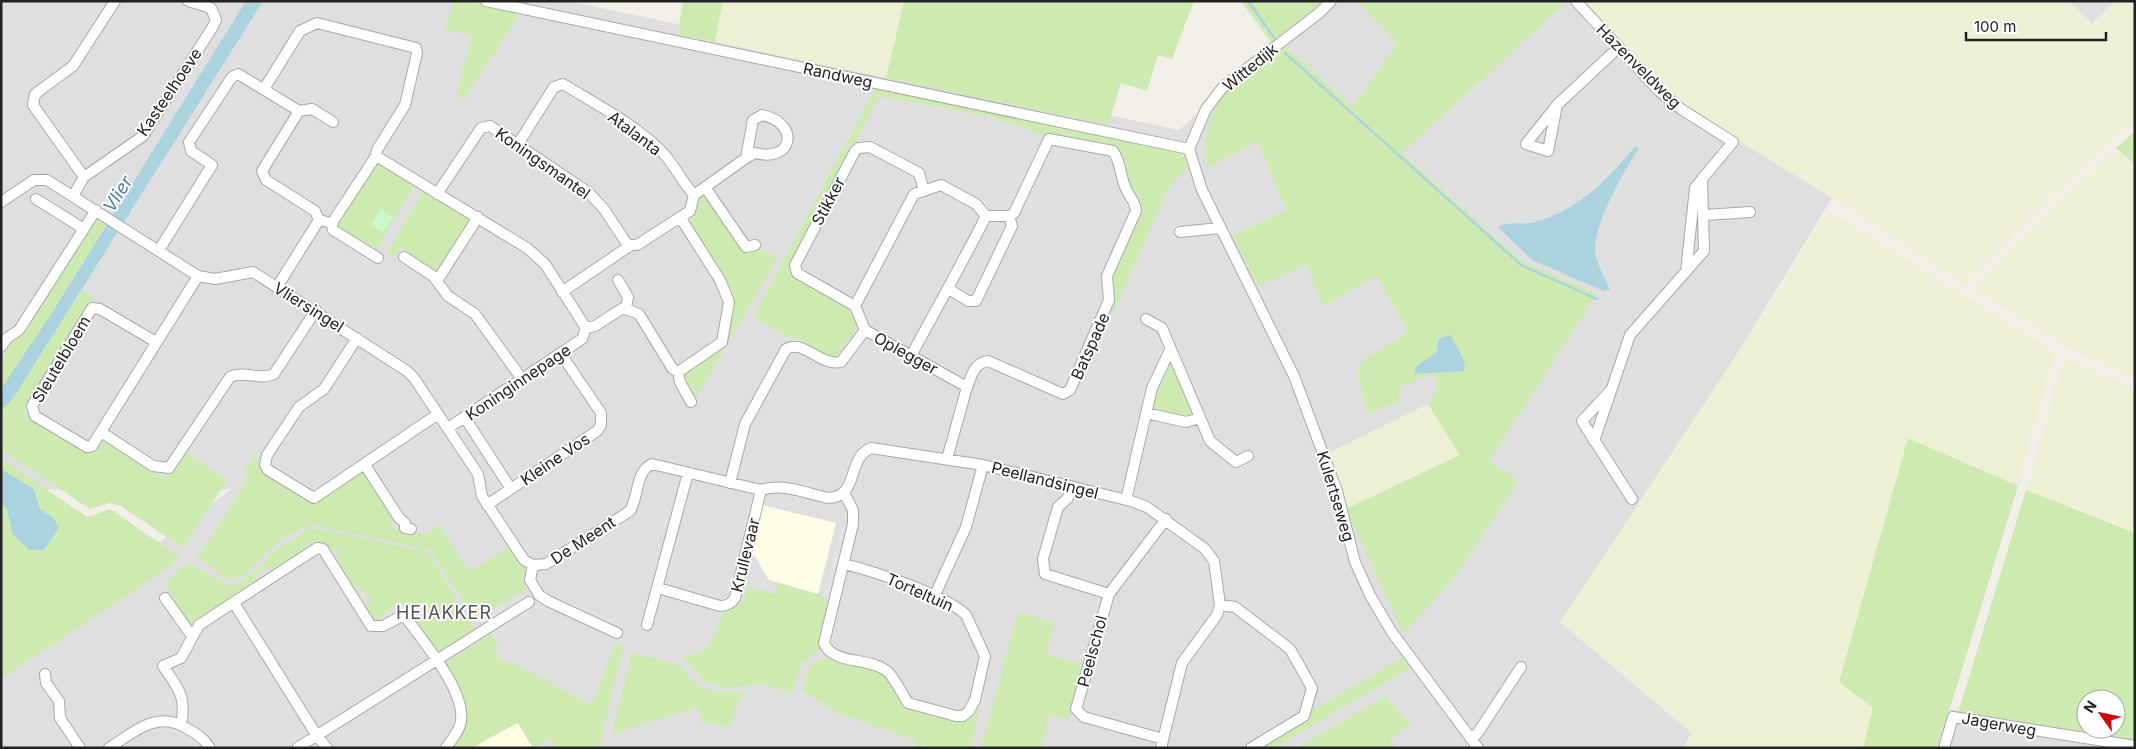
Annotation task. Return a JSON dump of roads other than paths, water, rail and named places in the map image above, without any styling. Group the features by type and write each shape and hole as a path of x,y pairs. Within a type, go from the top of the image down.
{"street":[{"path":"84,177 33,105 35,94 73,66 115,1"},
{"name":"Kasteelhoeve","path":"73,196 84,177 142,136 212,28 216,20 212,8 188,1"},
{"name":"Randweg","path":"486,1 1189,149"},
{"name":"Wittedijk","path":"1189,149 1206,108 1223,88 1319,13 1331,1"},
{"name":"Hazenveldweg","path":"1576,1 1659,91 1681,109 1733,142 1702,180"},
{"path":"264,89 300,31 317,23 416,48 417,53 405,105 376,150 376,156 332,223 333,230 378,258"},
{"path":"1557,105 1618,47"},
{"path":"159,250 212,165 191,151 189,142 232,77 238,74 299,111 312,109 333,122"},
{"name":"Atalanta","path":"518,144 554,87 563,84 635,129 653,144 666,156 694,195"},
{"path":"299,111 262,171 266,180 315,211 319,220"},
{"path":"562,292 629,247 637,245 690,211 694,195 746,158 754,153 768,156 776,155 787,143 788,134 784,126 770,117 762,115 753,120 746,158"},
{"name":"Koningsmantel","path":"437,194 481,128 490,126 589,193 604,209 629,247"},
{"name":"Batspade","path":"967,387 975,368 981,362 988,361 1064,394 1070,390 1110,300 1107,276 1136,211 1135,203 1123,181 1119,159 1113,151 1053,138 1046,141 1014,212 1009,216"},
{"name":"Stikker","path":"855,306 797,274 795,265 855,151 859,148 870,147 919,173 924,190"},
{"name":"Kulertseweg","path":"1189,149 1202,190 1294,376 1337,491 1355,562 1370,595 1392,631 1478,748"},
{"path":"376,156 527,248 545,264 586,328 595,326 626,308 628,297 618,280"},
{"name":"Vliersingel","path":"1,202 34,180 47,180 198,276 215,279 253,272 316,310 407,371 478,474 480,490 487,505 524,560 533,565"},
{"path":"1594,441 1630,335 1704,251 1702,180"},
{"path":"1686,272 1695,188 1702,180"},
{"path":"865,330 855,306 914,194 942,185 976,204 986,216"},
{"path":"705,187 746,246 755,245"},
{"path":"36,198 84,229"},
{"path":"1704,215 1750,212"},
{"path":"1,347 7,338 19,330 84,229 101,213"},
{"path":"949,289 972,302 980,297 1012,226 1009,216 986,216"},
{"path":"911,356 940,300 949,289 986,216"},
{"path":"437,281 478,217"},
{"path":"678,372 722,342 730,308 720,280 680,217"},
{"path":"319,220 332,223"},
{"path":"277,287 319,220"},
{"path":"1180,232 1220,228"},
{"path":"404,258 433,276 448,296 475,314 522,379"},
{"name":"Sleutelbloem","path":"156,342 100,309 92,308 32,406 35,416 87,447 92,446 198,276"},
{"path":"626,308 639,314 672,368 678,372 680,382 691,402"},
{"path":"101,432 153,466 169,468 230,377 238,373 269,377 274,374 316,310"},
{"path":"1146,319 1162,328 1210,441 1236,462 1248,456"},
{"name":"Koninginnepage","path":"448,428 582,339 586,328"},
{"name":"Oplegger","path":"730,483 745,424 786,349 792,345 798,346 832,364 841,362 865,330 967,387"},
{"path":"358,338 324,389 299,407 267,455 265,465 268,470 314,498 438,414"},
{"path":"1126,500 1152,388 1170,350"},
{"name":"Kleine Vos","path":"487,505 596,431 601,425 601,413 561,354"},
{"path":"947,459 967,387"},
{"path":"1612,389 1582,421 1632,499"},
{"path":"1146,413 1186,422 1200,418"},
{"path":"465,418 511,490"},
{"name":"Peellandsingel","path":"844,494 850,488 858,457 863,451 870,448 983,465 1126,500 1147,507 1205,549 1214,561 1220,605"},
{"name":"De Meent","path":"617,633 539,595 530,580 533,565 546,564 630,511 634,505 642,472 646,467 657,464 688,473"},
{"path":"365,465 399,518 405,523 405,528 411,529"},
{"path":"934,597 966,526 983,465"},
{"path":"647,625 688,473 761,490 773,486 782,487 828,498 835,498 844,494"},
{"path":"1070,486 1068,498 1058,507 1042,559 1045,574 1109,594"},
{"name":"Krullevaar","path":"658,588 720,606 726,606 732,602 735,598 761,490"},
{"name":"Torteltuin","path":"844,494 853,510 853,524 824,643 826,649 832,654 876,665 888,673 908,703 956,716 963,716 969,711 975,700 985,652 966,615 961,610 934,597 873,571 844,564"},
{"name":"Peelschol","path":"1162,743 1084,717 1076,709 1109,594 1166,519"},
{"path":"181,724 185,707 180,691 163,666 181,658 191,643 192,636 199,625 317,548 323,549 372,626 383,626 402,616 408,619 438,662 454,690 461,711 461,723 446,748"},
{"path":"165,598 192,636"},
{"path":"297,748 438,662 529,602"},
{"path":"234,603 317,736 327,748"},
{"path":"1162,743 1182,663 1217,615 1220,605 1235,607 1290,649 1312,688 1304,716 1251,748"},
{"path":"1471,737 1477,734 1521,666"},
{"path":"45,674 46,683 58,701 60,718 80,748"},
{"name":"Jagerweg","path":"1944,748 1953,717 2088,744 2135,746"},
{"path":"110,748 151,721 165,720 181,724 200,735 210,748"}],"water":[{"path":"246,1 263,1 12,400 1,410 1,389 50,316"},
{"path":"1635,147 1639,148 1611,198 1599,226 1596,239 1595,250 1597,260 1610,290 1604,291 1532,260 1498,227 1507,224 1535,222 1566,210 1579,202 1602,182"},
{"path":"1450,335 1463,358 1464,371 1415,374 1415,367 1436,353 1439,338"},
{"path":"1,469 34,489 40,509 53,517 59,528 44,550 29,550 12,533 7,509 1,505"}],"waterway":[{"path":"1248,1 1275,39"},
{"path":"1285,53 1521,265 1597,299"}],"district":[{"name":"HEIAKKER","path":"444,613"}],"water label":[{"name":"Vlier","path":"118,194"}]}
